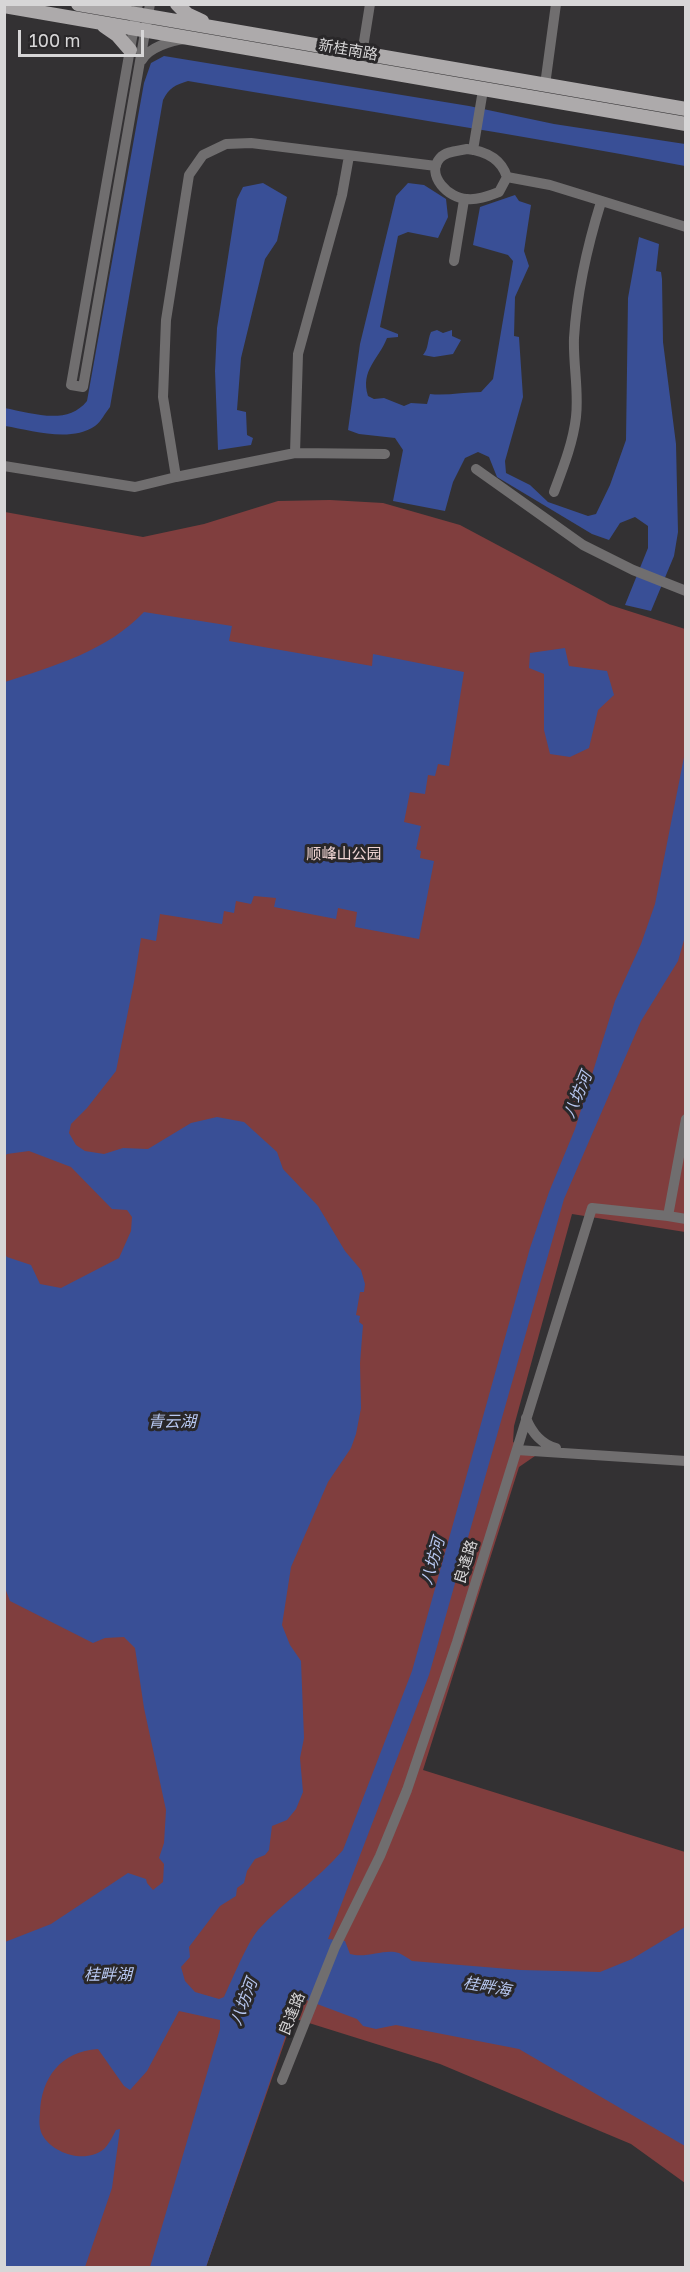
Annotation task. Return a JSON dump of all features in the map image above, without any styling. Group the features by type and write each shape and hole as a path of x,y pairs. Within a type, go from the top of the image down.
{"main road":[{"name":"新桂南路","path":"78,4 686,109"},
{"path":"177,4 187,14 230,31"},
{"name":"新桂南路","path":"4,6 88,21 142,16 204,41 686,124"},
{"path":"88,21 107,27 130,50"}],"street":[{"path":"362,54 370,4"},
{"path":"545,85 556,4"},
{"path":"142,16 140,63 83,387 71,385 130,50 142,16"},
{"path":"140,63 145,54 182,39 204,41"},
{"path":"473,150 483,90"},
{"path":"176,477 163,397 166,320 189,175 203,155 226,144 251,143 436,166"},
{"path":"473,150 488,154 498,160 507,177 499,192 479,199 464,200 444,189 437,182 436,166 445,154 473,150"},
{"path":"295,453 298,354 342,195 350,156"},
{"path":"507,177 550,185 686,226"},
{"path":"454,261 464,200"},
{"path":"554,492 567,460 576,417 574,341 578,302 585,256 601,202"},
{"path":"4,466 135,487 295,453 385,454"},
{"path":"476,470 583,545 633,570 686,591"},
{"path":"686,1119 668,1216 686,1219"},
{"name":"良逢路","path":"282,2080 335,1947 380,1856 407,1791 457,1642 592,1208 668,1216"},
{"path":"526,1418 531,1430 546,1446 569,1452"},
{"path":"517,1450 686,1461"}],"green space":[{"name":"顺峰山公园","path":"330,500 383,503 460,525 610,605 685,629 685,1232 572,1214 514,1426 513,1442 535,1456 519,1467 423,1770 685,1852 685,2183 631,2144 440,2064 293,2018 206,2267 5,2267 5,512 143,537 204,524 278,501"}],"water":[{"path":"164,56 469,106 554,124 685,144 685,166 188,81 179,84 170,90 163,100 110,407 95,426 74,434 50,434 5,426 4,408 38,415 60,416 79,409 87,401 144,83 151,63"},
{"path":"263,183 287,197 277,241 265,259 241,358 237,410 246,412 247,435 253,438 251,445 218,450 215,371 217,328 237,199 243,187"},
{"path":"408,183 424,185 446,199 448,217 438,238 408,232 398,236 380,327 398,334 398,337 387,338 368,372 366,387 368,396 374,399 384,398 404,406 411,403 427,404 430,394 481,392 493,379 513,261 508,255 473,245 480,207 515,195 519,201 531,205 524,251 529,266 515,297 514,336 519,337 523,397 505,461 506,473 530,485 548,502 588,516 596,514 610,485 626,440 628,298 639,237 659,244 656,271 661,272 662,279 663,342 676,444 678,532 674,556 651,611 625,605 648,548 648,526 635,517 620,523 609,540 592,534 497,477 489,457 478,452 465,458 453,482 445,511 393,501 403,450 395,438 359,434 348,430 360,344 396,196"},
{"path":"437,330 443,333 452,330 452,336 461,340 453,354 434,357 423,355 431,332"},
{"name":"青云湖","path":"144,612 232,626 229,641 372,666 373,654 464,672 449,766 438,764 435,776 428,775 425,794 410,792 404,822 421,826 416,849 421,851 420,858 434,861 419,939 355,927 357,912 338,908 336,919 274,907 276,898 254,896 251,904 236,901 234,913 224,911 222,924 160,914 156,941 141,938 116,1071 87,1108 71,1124 69,1133 76,1145 85,1151 104,1154 123,1148 148,1149 191,1123 217,1117 244,1122 277,1152 283,1169 318,1206 345,1251 361,1270 365,1284 364,1292 360,1292 356,1315 360,1316 359,1322 363,1325 360,1363 361,1408 356,1434 351,1448 328,1482 291,1567 282,1625 290,1645 301,1661 304,1738 300,1758 303,1792 296,1809 287,1820 272,1826 269,1850 265,1855 255,1859 247,1871 244,1883 237,1888 236,1896 220,1906 189,1947 190,1957 181,1967 185,1981 195,1992 219,1999 224,1997 258,1930 343,1850 412,1671 530,1248 549,1192 575,1129 615,1001 641,944 655,904 685,752 686,933 678,961 641,1021 564,1199 429,1675 328,1939 345,1941 350,1954 356,1955 393,1952 412,1961 521,1970 600,1972 632,1959 685,1927 685,2146 519,2049 396,2025 376,2029 363,2026 357,2019 301,1998 292,2017 206,2267 150,2267 220,2029 220,2020 179,2011 147,2071 130,2090 124,2086 98,2049 73,2055 64,2061 49,2078 41,2100 40,2125 43,2136 55,2148 71,2155 88,2156 104,2149 116,2130 120,2129 112,2188 85,2267 5,2267 5,1942 51,1924 128,1873 146,1879 153,1890 163,1882 164,1864 159,1858 164,1843 166,1810 144,1708 135,1648 124,1637 105,1638 93,1643 10,1601 5,1588 5,1254 7,1257 31,1265 40,1284 61,1288 119,1258 131,1231 132,1217 127,1210 112,1209 71,1167 29,1151 5,1156 5,682 61,663 97,647 129,626"},
{"path":"565,648 569,666 607,671 614,695 598,710 589,748 570,757 550,754 544,730 544,674 529,668 530,653"}],"water label":[{"name":"八坊河","path":"578,1095"},
{"name":"八坊河","path":"433,1561"},
{"name":"桂畔湖","path":"108,1975"},
{"name":"桂畔海","path":"487,1987"},
{"name":"八坊河","path":"244,2002"}]}
